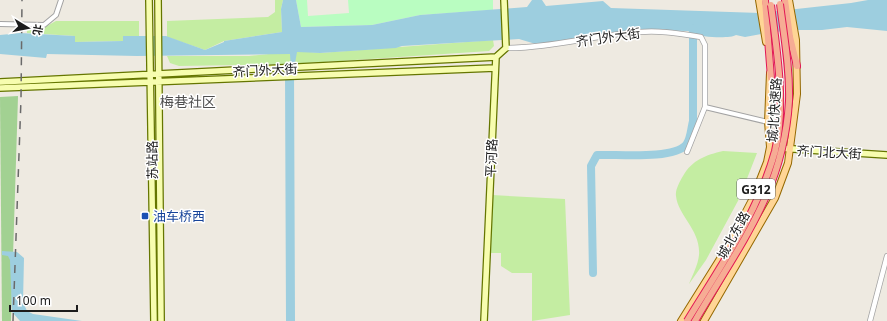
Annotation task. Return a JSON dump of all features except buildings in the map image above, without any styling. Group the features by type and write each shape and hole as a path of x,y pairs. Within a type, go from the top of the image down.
{"highway":[{"path":"765,0 771,78"},
{"path":"781,1 796,66"},
{"name":"城北快速路","path":"695,321 745,241 766,198 783,150 789,100 788,69 781,1"},
{"name":"城北快速路","path":"687,321 738,239 758,197 775,150 778,122 779,75 770,3"}],"main road":[{"name":"苏站路","path":"149,0 150,75 152,83 154,321"},
{"name":"苏站路","path":"158,0 161,321"},
{"path":"496,57 506,48 504,0"},
{"name":"城北东路","path":"681,321 728,246 752,200 770,147 768,122 771,78 759,3"},
{"name":"城北东路","path":"704,321 775,198 788,163 797,94 796,40 790,3"},
{"name":"齐门外大街","path":"35,83 150,75 496,57"},
{"name":"平河路","path":"484,321 496,57"},
{"name":"齐门外大街","path":"35,83 159,83 495,68"},
{"path":"0,82 35,83"},
{"path":"0,88 35,83"},
{"name":"齐门北大街","path":"770,147 790,150 887,155"}],"street":[{"path":"0,24 44,25 56,15 61,0"},
{"name":"齐门外大街","path":"506,48 540,47 641,32 701,37 705,45 705,107"},
{"path":"687,152 705,107 768,122"},
{"path":"870,321 887,256"}],"green space":[{"path":"275,0 283,0 281,9 282,32 224,41 205,50 167,37 167,21 268,17 275,12"},
{"path":"296,0 307,0 308,16 349,13 348,0 493,0 493,10 420,15 372,25 301,27"},
{"path":"56,21 139,21 139,36 123,36 123,41 75,42 75,36 27,33 27,29 45,27"},
{"path":"493,40 494,46 489,51 295,64 179,66 170,63 167,56 249,56 299,51 320,53"},
{"path":"18,96 11,321 2,321 0,97"},
{"path":"723,151 757,153 739,199 706,260 689,284 697,263 699,246 697,238 678,203 676,191 687,170 695,162 705,156"},
{"path":"492,195 565,199 570,315 532,321 532,273 512,273 501,266 501,253 490,253"}],"water":[{"path":"283,0 296,0 301,27 372,25 420,15 527,7 532,0 542,0 546,6 603,1 611,8 760,13 868,0 887,0 887,31 847,27 822,30 794,30 745,37 736,35 708,37 697,35 688,31 637,30 539,45 519,39 402,46 396,48 320,53 297,52 294,69 295,321 286,321 285,70 291,69 290,54 137,56 47,54 46,58 0,54 0,35 20,33 75,36 75,42 123,41 123,36 166,36 205,50 224,41 282,32 281,9"},
{"path":"2,251 17,252 24,258 23,302 27,311 33,314 82,321 20,321 12,312 10,260 8,256 2,255"}],"waterway":[{"path":"593,273 591,166 597,155 644,155 669,153 679,150 688,143 693,121 693,28"}],"railway":[{"path":"13,321 21,99 22,0"}],"place":[{"name":"油车桥西","path":"145,216"}],"district":[{"name":"梅巷社区","path":"188,101"}]}
